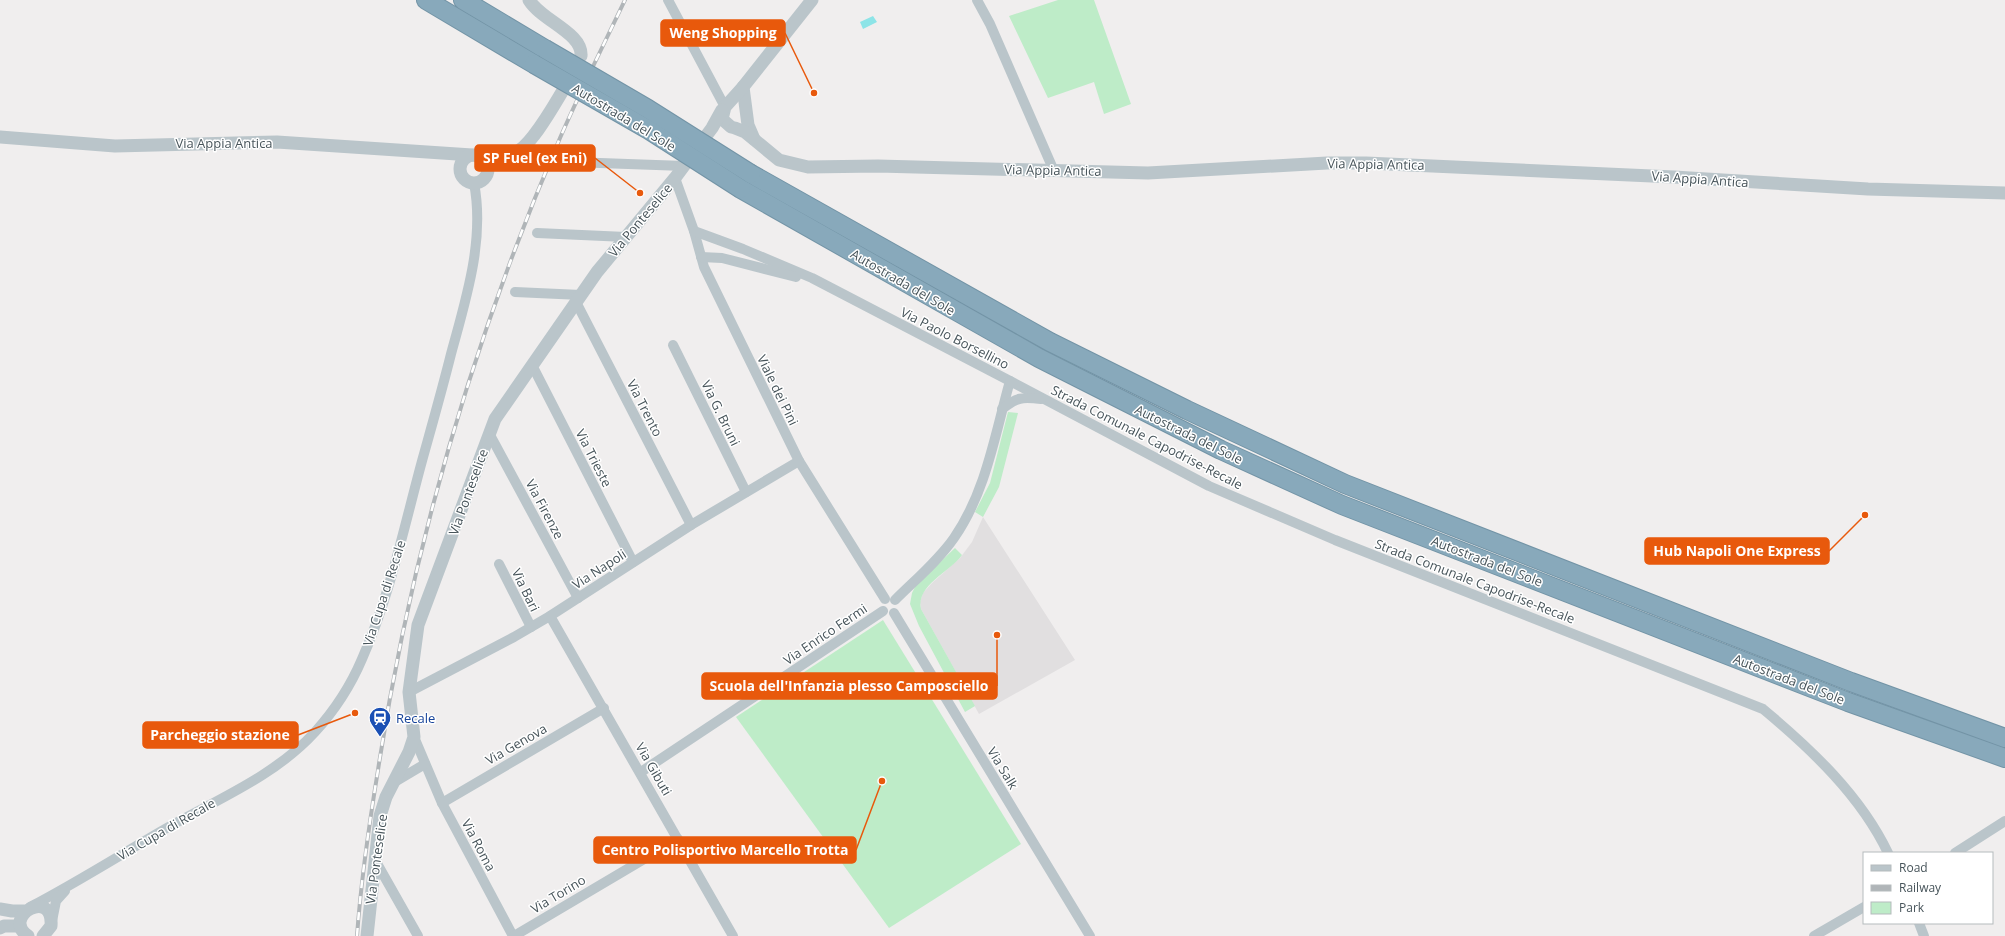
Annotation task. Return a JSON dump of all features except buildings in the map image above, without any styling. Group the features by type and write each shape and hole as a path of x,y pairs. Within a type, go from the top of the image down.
{"highway":[{"name":"Autostrada del Sole","path":"426,0 649,130 740,189 1039,358 1221,450 1342,505 1848,702 2005,758"},
{"name":"Autostrada del Sole","path":"463,0 648,109 751,174 1050,342 1187,410 1345,484 1851,682 2005,738"}],"street":[{"path":"529,0 539,13 575,38 582,49 581,56"},
{"path":"668,0 725,107 722,115 724,122 733,128"},
{"name":"Via Ponteselice","path":"367,936 368,915 380,816 393,783 409,752 414,738 409,692 418,625 494,419 597,272 675,178 710,131 725,107 743,87 812,0"},
{"path":"977,0 990,24 1054,170"},
{"path":"743,87 751,132 755,140"},
{"path":"449,154 465,179 474,183 482,180 494,159 503,154 514,153 525,146 547,117 562,92"},
{"path":"725,107 740,103 747,113"},
{"path":"710,131 733,128 743,124 747,113"},
{"name":"Via Appia Antica","path":"733,128 755,140 779,160 808,167 878,166 1148,172 1326,163 1366,163 1674,177 1868,189 2005,193"},
{"name":"Via Appia Antica","path":"0,137 115,146 277,142 449,154 503,154"},
{"path":"460,171 460,167 464,159 474,155 486,162 487,172"},
{"path":"572,162 684,166"},
{"name":"Viale dei Pini","path":"675,178 694,231 704,267 799,461 890,600"},
{"name":"Via Cupa di Recale","path":"26,909 71,886 163,830 270,770 297,750 316,731 348,688 362,659 382,608 467,293 478,225 478,205 474,183"},
{"name":"Via Paolo Borsellino","path":"694,231 743,249 812,278 1010,381 982,484 968,514 945,549 890,600"},
{"path":"537,233 626,237"},
{"name":"Via Paolo Borsellino","path":"701,257 722,258 796,277 812,278"},
{"path":"515,292 578,299"},
{"name":"Via Trento","path":"578,299 691,525"},
{"name":"Via G. Bruni","path":"673,345 746,492"},
{"name":"Via Trieste","path":"532,365 633,562"},
{"name":"Strada Comunale Capodrise-Recale","path":"1010,381 1209,486 1335,540 1762,709 1804,744 1834,776 1856,802 1883,841 1888,852"},
{"path":"1002,409 1014,400 1025,398 1046,400"},
{"name":"Via Firenze","path":"490,433 578,598"},
{"name":"Via Napoli","path":"409,692 550,616 691,525 799,461"},
{"name":"Via Bari","path":"499,564 531,627"},
{"path":"890,600 897,607 894,613 889,614 883,611 882,604 890,600"},
{"name":"Via Enrico Fermi","path":"641,772 883,611"},
{"name":"Via Salk","path":"894,613 1090,936"},
{"name":"Via Gibuti","path":"550,616 641,772 733,936"},
{"name":"Via Genova","path":"442,803 604,708"},
{"name":"Via Roma","path":"414,738 442,803 513,936"},
{"path":"393,783 425,764"},
{"path":"1957,852 2005,821"},
{"name":"Via Torino","path":"513,936 678,839"},
{"path":"375,860 418,936"},
{"name":"Via Cupa di Recale","path":"48,931 56,901 71,886"},
{"path":"0,909 12,911 34,906 44,908 48,911 48,931"},
{"path":"1814,936 1863,908"},
{"path":"25,933 20,920 26,909"},
{"path":"1919,924 1924,936"},
{"path":"0,928 4,926 25,933"}],"shaded area":[{"path":"983,517 1075,660 979,714 921,609 920,602 923,593 960,558 972,542"}],"green space":[{"path":"1058,0 1094,0 1131,104 1104,114 1094,82 1048,98 1009,16"},
{"path":"1008,412 1018,413 999,487 983,517 975,512 990,483"},
{"path":"955,548 962,555 929,586 921,600 921,609 975,706 965,712 919,626 910,604 912,593 916,585"},
{"path":"883,620 1021,844 889,928 736,717"}],"water":[{"path":"873,16 877,22 863,29 860,22"}],"railway":[{"path":"357,936 368,832 392,689 408,608 427,528 449,448 473,370 500,291 529,214 560,138 625,0"}],"place":[{"name":"Weng Shopping","path":"814,93"},
{"name":"SP Fuel (ex Eni)","path":"640,193"},
{"name":"Hub Napoli One Express","path":"1865,515"},
{"name":"Scuola dell'Infanzia plesso Camposciello","path":"997,635"},
{"name":"Parcheggio stazione","path":"355,713"},
{"name":"Recale","path":"380,738"},
{"name":"Centro Polisportivo Marcello Trotta","path":"882,781"}]}
